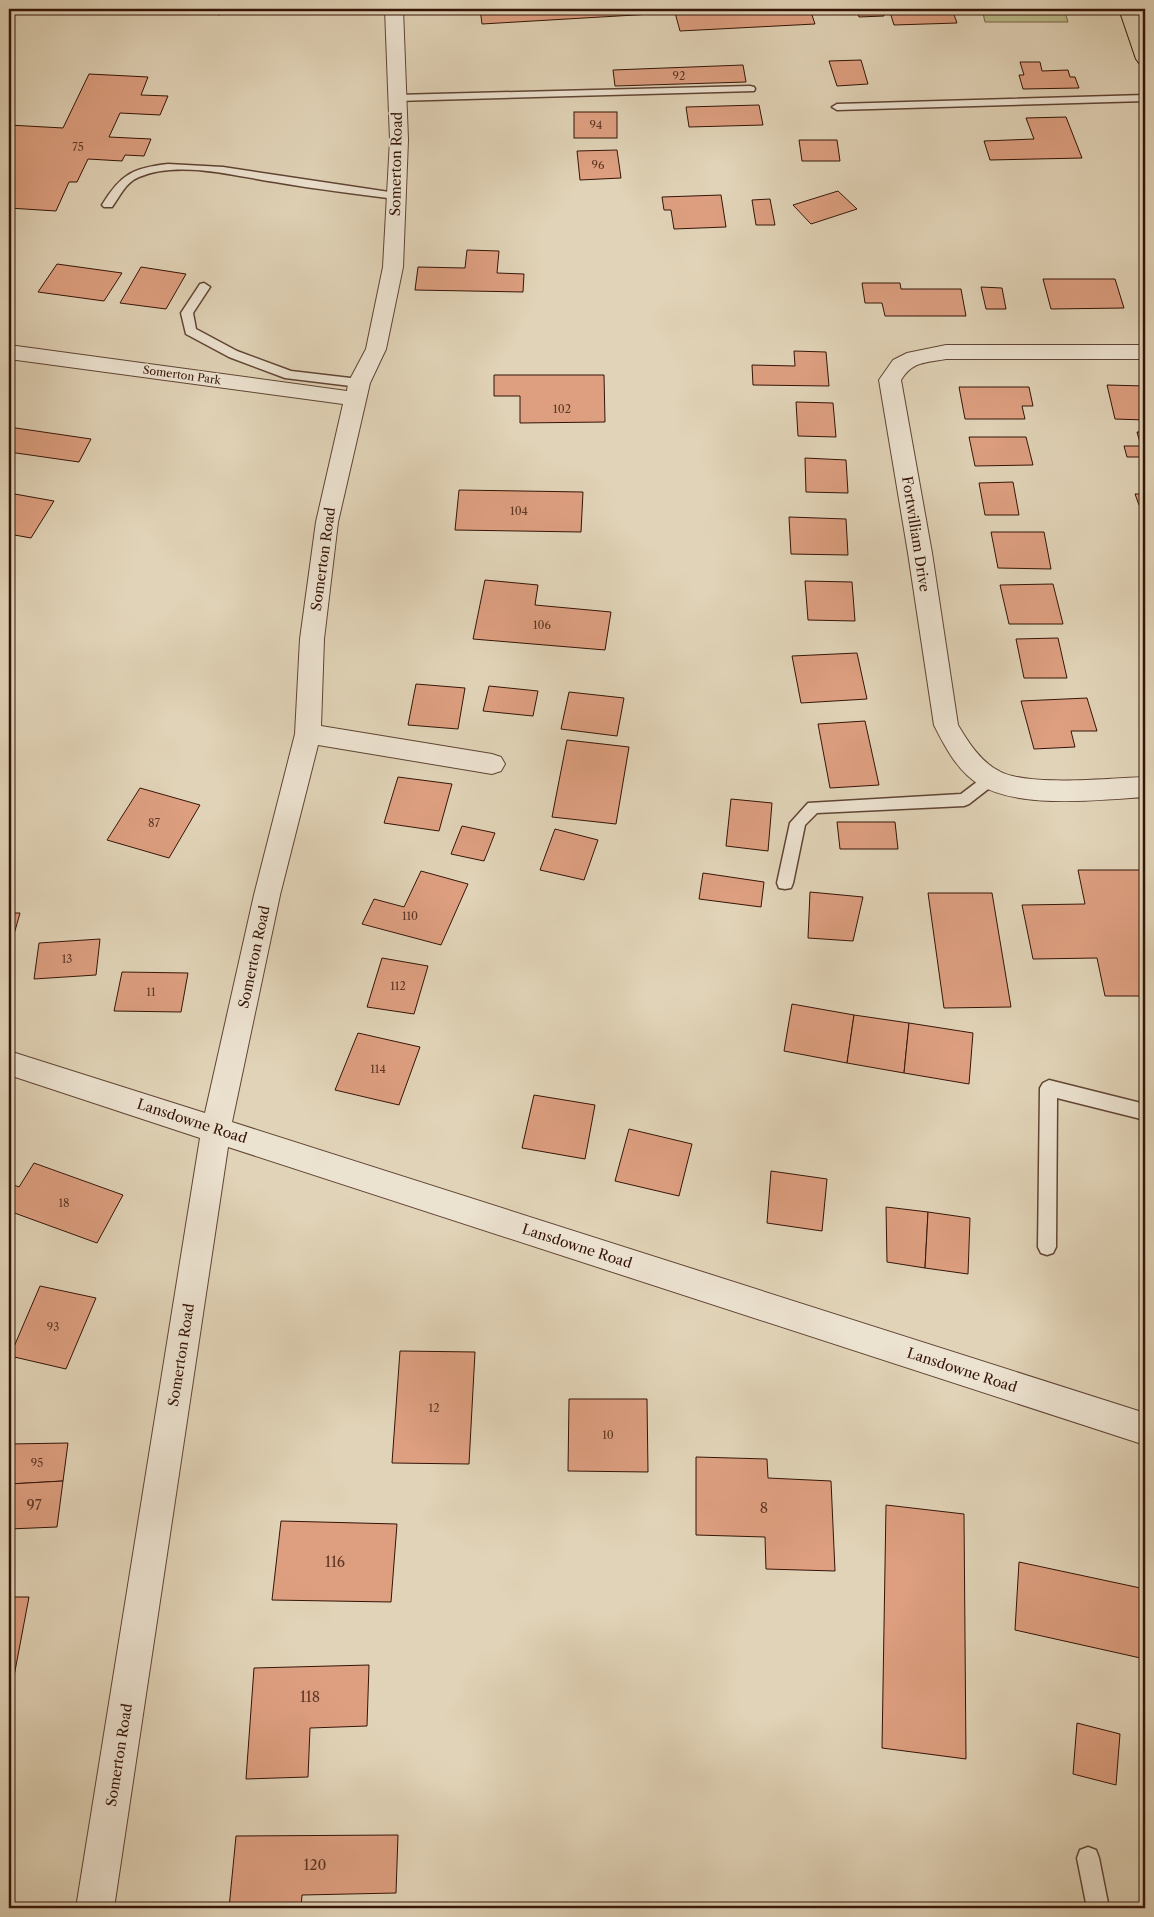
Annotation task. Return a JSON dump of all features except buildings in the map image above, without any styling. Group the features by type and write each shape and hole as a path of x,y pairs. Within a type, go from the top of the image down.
{"main road":[{"path":"1128,9 1145,58"}],"street":[{"name":"Somerton Road","path":"95,1908 216,1128 267,895 308,734 312,639 327,522 357,391 376,349 392,267 399,140 394,9"},
{"name":"Somerton Park","path":"9,352 357,391"},
{"name":"Fortwilliam Drive","path":"1145,352 946,352 914,358 900,366 890,380 920,553 946,725 955,744 968,760 991,779 1020,788 1145,787"},
{"path":"308,734 492,764"},
{"name":"Lansdowne Road","path":"9,1063 216,1128 1145,1429"}],"lane":[{"path":"396,98 750,89"},
{"path":"837,107 1145,98"},
{"path":"108,204 120,185 135,175 153,169 168,168 204,168 396,196"},
{"path":"204,287 187,313 190,331 234,354 289,375 357,391"},
{"path":"785,883 798,823 813,808 964,800 991,779"},
{"path":"1047,1247 1049,1088 1145,1112"},
{"path":"1088,1858 1098,1908"}],"shaded area":[{"path":"982,9 1064,9 1068,22 985,22"}]}
